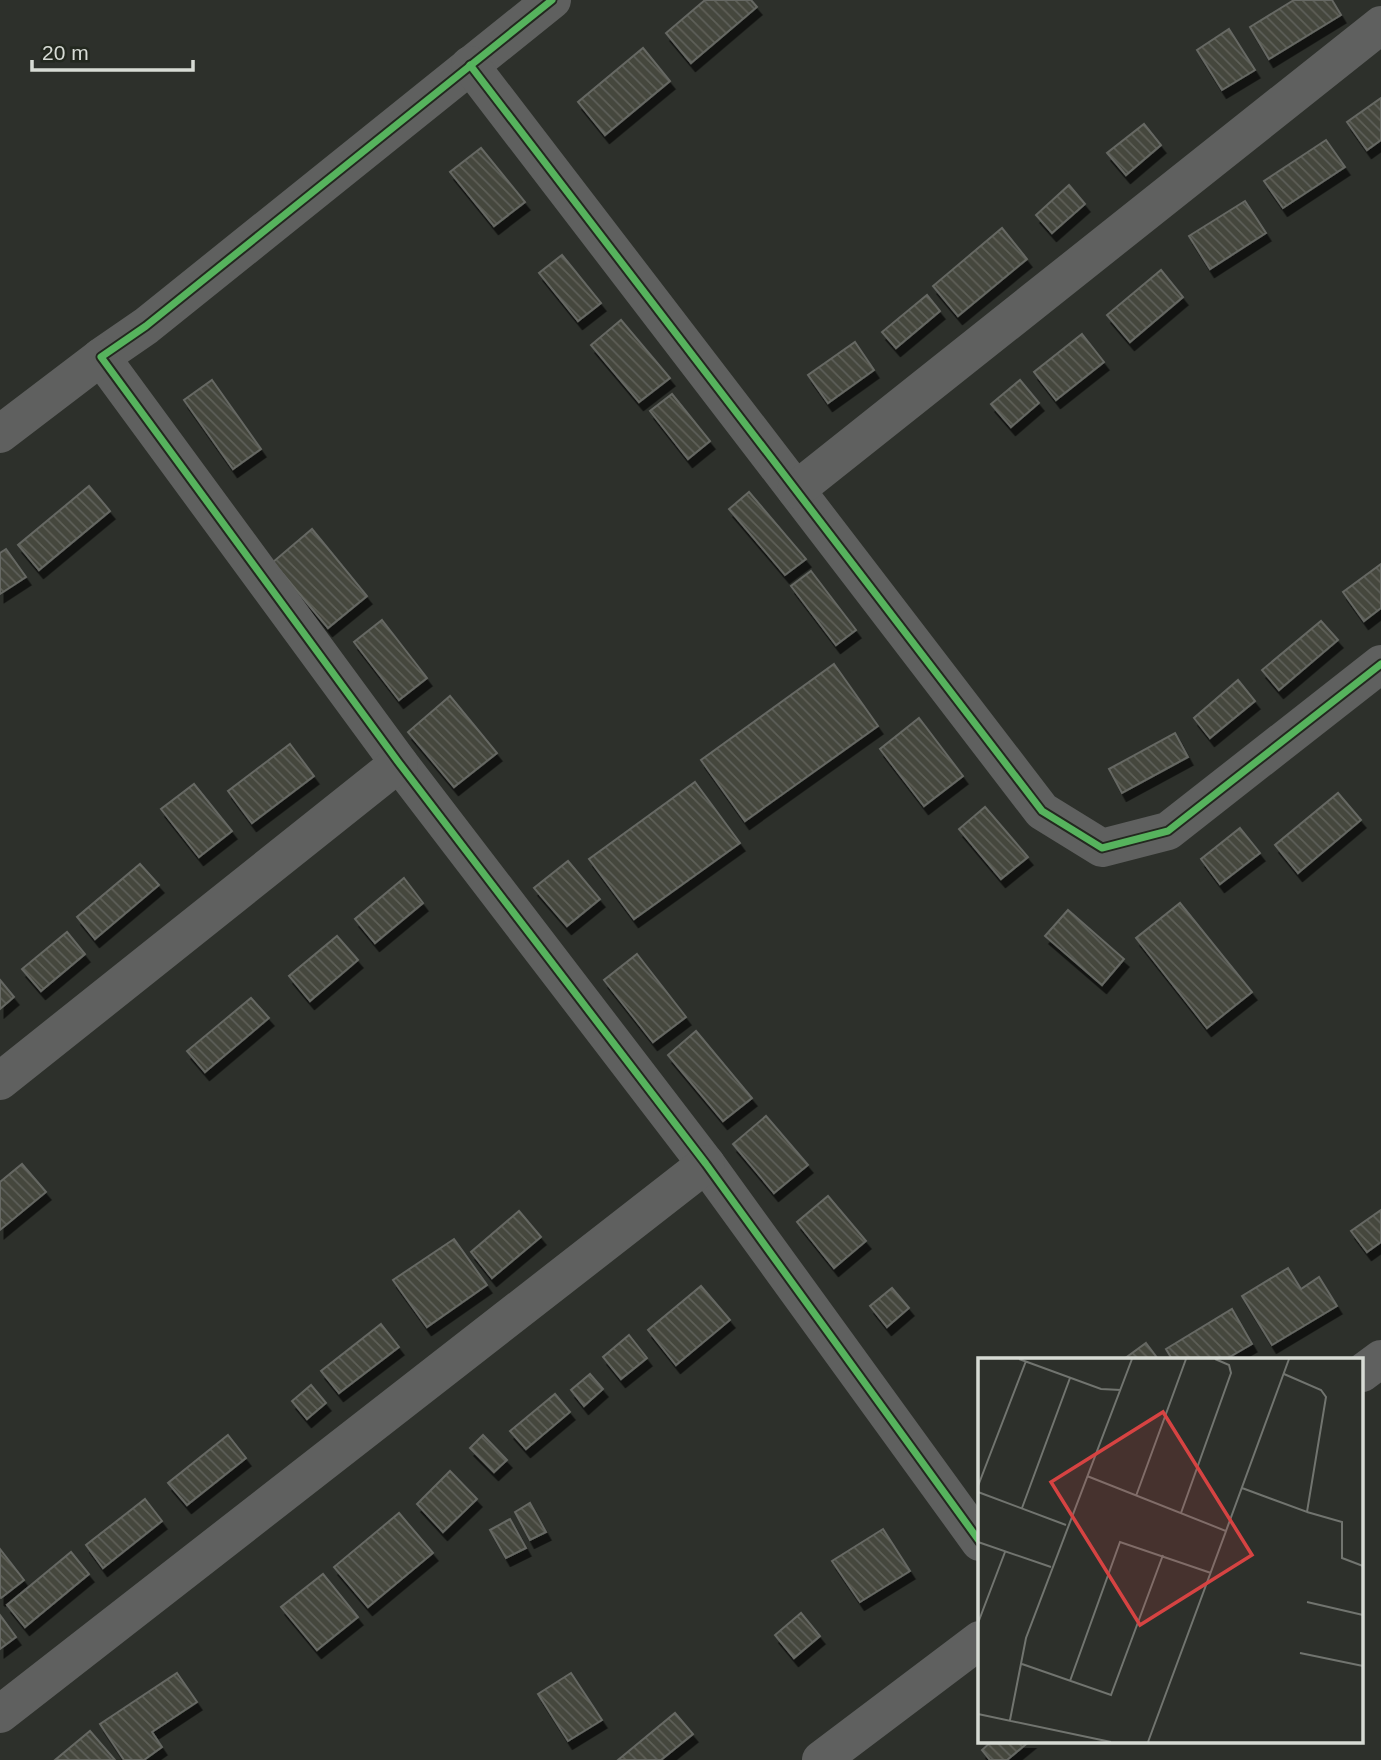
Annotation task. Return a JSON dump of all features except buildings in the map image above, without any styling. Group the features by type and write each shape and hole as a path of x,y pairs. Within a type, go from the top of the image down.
{"street":[{"path":"0,434 156,317 552,0"},
{"path":"796,490 1381,25"},
{"path":"470,65 1042,811 1102,848 1168,831 1381,664"},
{"path":"101,357 399,763 706,1164 978,1539"},
{"path":"0,1081 399,763"},
{"path":"0,1714 706,1164"},
{"path":"1364,1372 1381,1359"},
{"path":"821,1760 978,1642"}],"cycle path":[{"path":"552,0 146,326 101,357 399,763 706,1164 978,1539"},
{"path":"470,65 1042,811 1102,848 1168,831 1381,664"}]}
